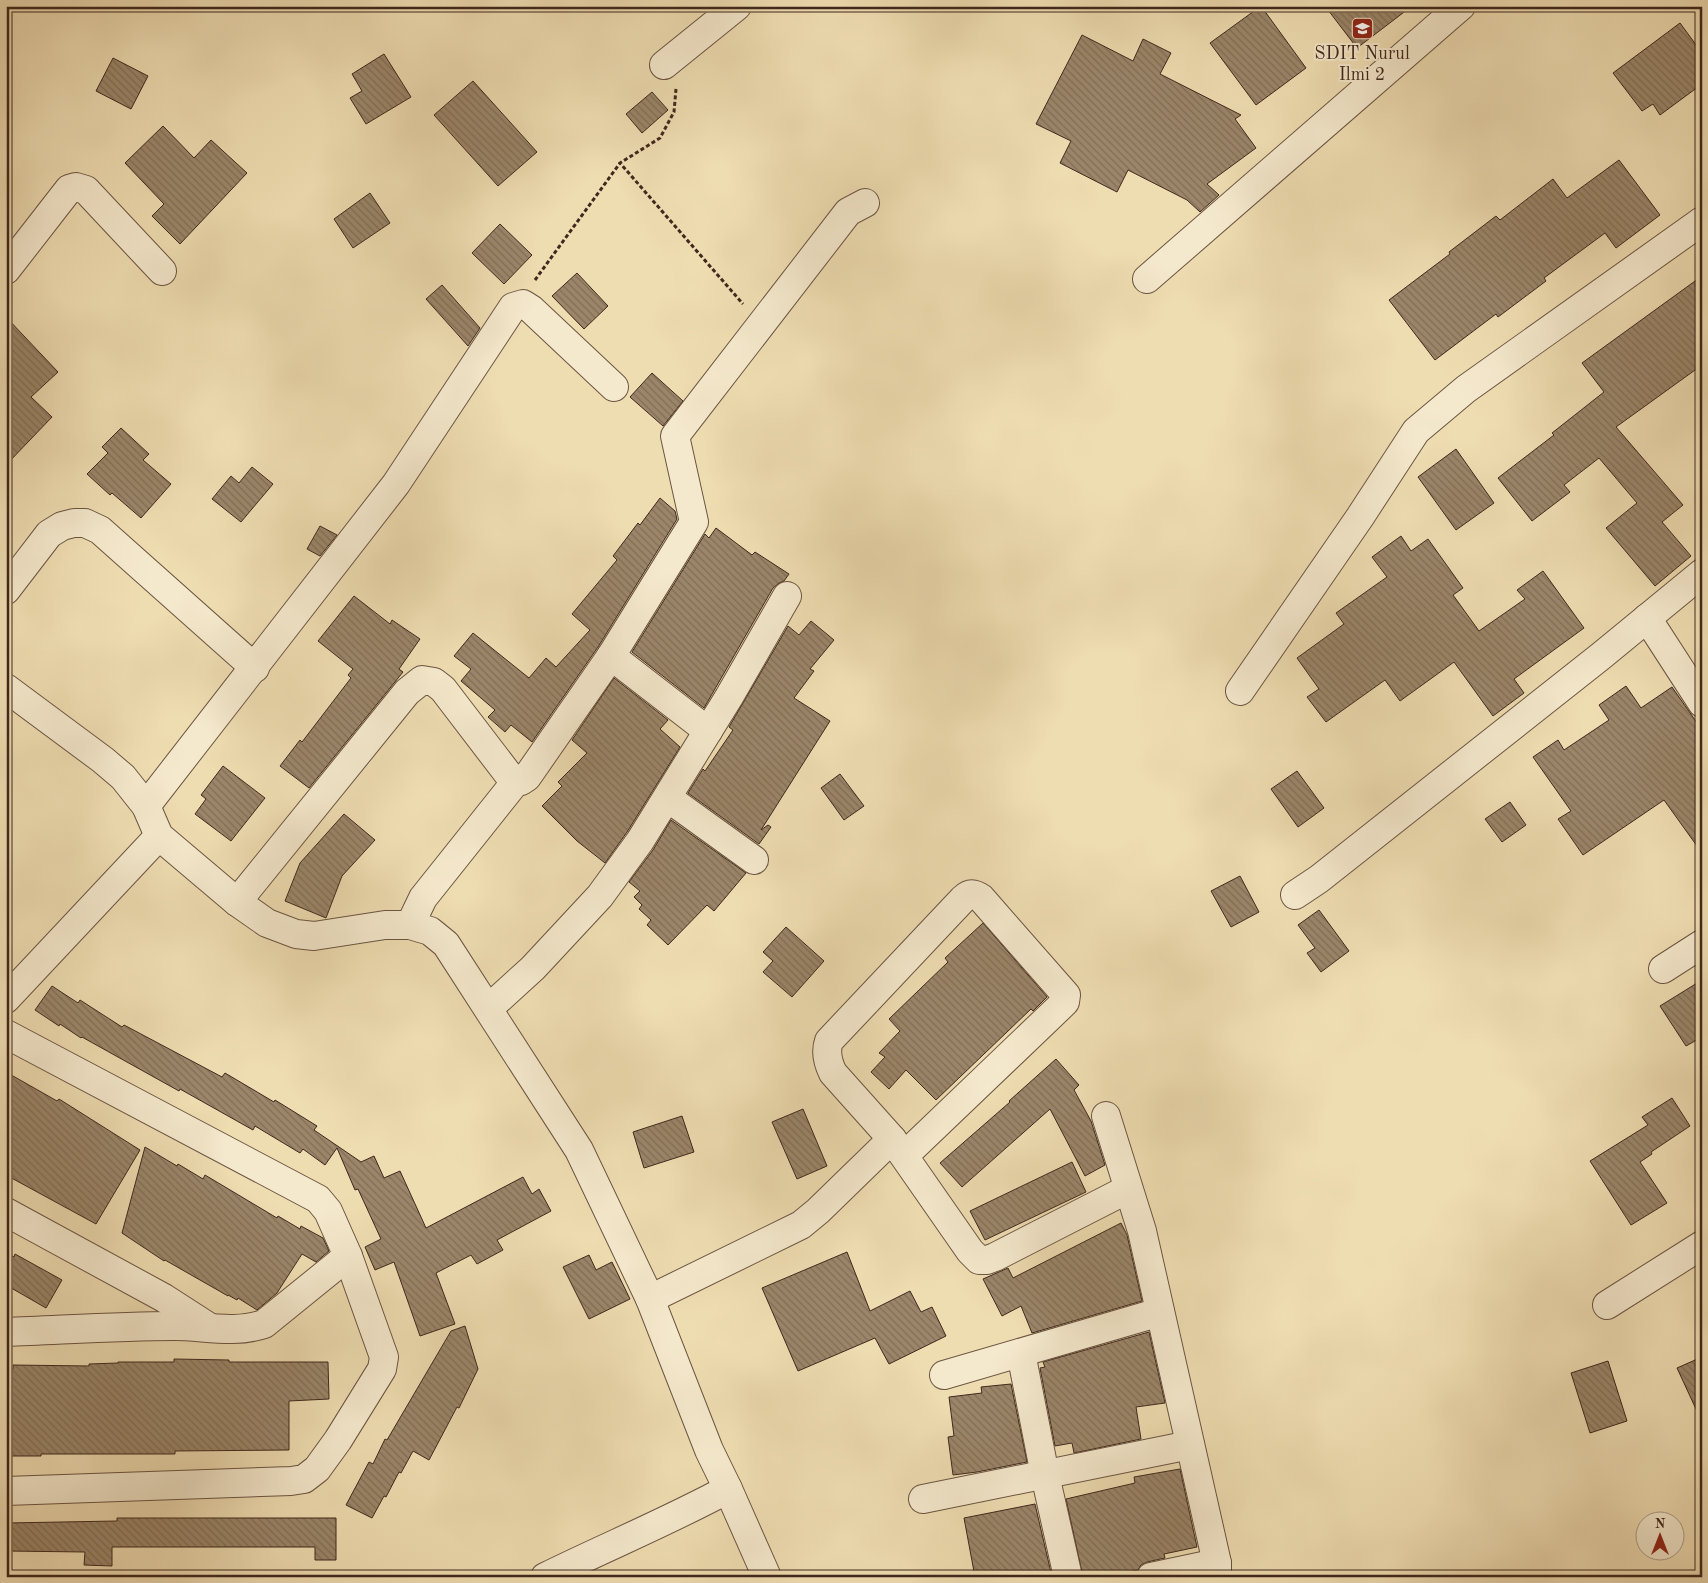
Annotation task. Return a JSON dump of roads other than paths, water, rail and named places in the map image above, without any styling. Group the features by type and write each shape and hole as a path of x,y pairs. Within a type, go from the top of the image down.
{"street":[{"path":"664,65 737,6"},
{"path":"1147,280 1461,6"},
{"path":"6,270 69,189 76,187 86,190 162,271"},
{"path":"237,902 407,692 422,680 434,682 444,689 508,774 521,781 527,776 611,656 694,522 675,436 848,212 865,203"},
{"path":"1240,691 1360,517 1416,431 1466,389 1702,221"},
{"path":"146,806 396,484 513,307 523,304 532,309 614,387"},
{"path":"6,590 50,534 62,526 85,523 100,530 255,668"},
{"path":"1295,894 1343,860 1601,656 1702,572"},
{"path":"489,1008 533,968 600,896 640,841 668,798 787,596"},
{"path":"1647,618 1702,703"},
{"path":"611,656 708,731"},
{"path":"6,688 104,760 123,777 146,806 159,836 237,902 267,923 296,934 314,936 385,925 410,925 430,931 446,944 489,1008 578,1150 650,1299 709,1450 767,1577"},
{"path":"410,925 423,898 517,780"},
{"path":"668,798 754,860"},
{"path":"6,999 159,836"},
{"path":"650,1299 801,1225 898,1147 1065,1002 1066,995 988,905 975,894 963,899 829,1041 827,1056 833,1073 898,1147 970,1251 976,1258 982,1261 995,1257 1128,1189"},
{"path":"1663,970 1702,944"},
{"path":"6,1034 312,1194 318,1199 328,1211 348,1256 382,1351 384,1363 338,1440 317,1469 304,1479 291,1481 6,1490"},
{"path":"1106,1116 1142,1231 1217,1570 1151,1577"},
{"path":"6,1212 164,1298 209,1327"},
{"path":"1607,1306 1702,1245"},
{"path":"6,1332 174,1326 251,1328 264,1324 348,1256"},
{"path":"944,1375 1160,1312"},
{"path":"1020,1353 1068,1577"},
{"path":"923,1499 1190,1445"},
{"path":"545,1577 616,1543 679,1516 728,1489"}],"place":[{"name":"SDIT Nurul Ilmi 2","path":"1362,29"}]}
